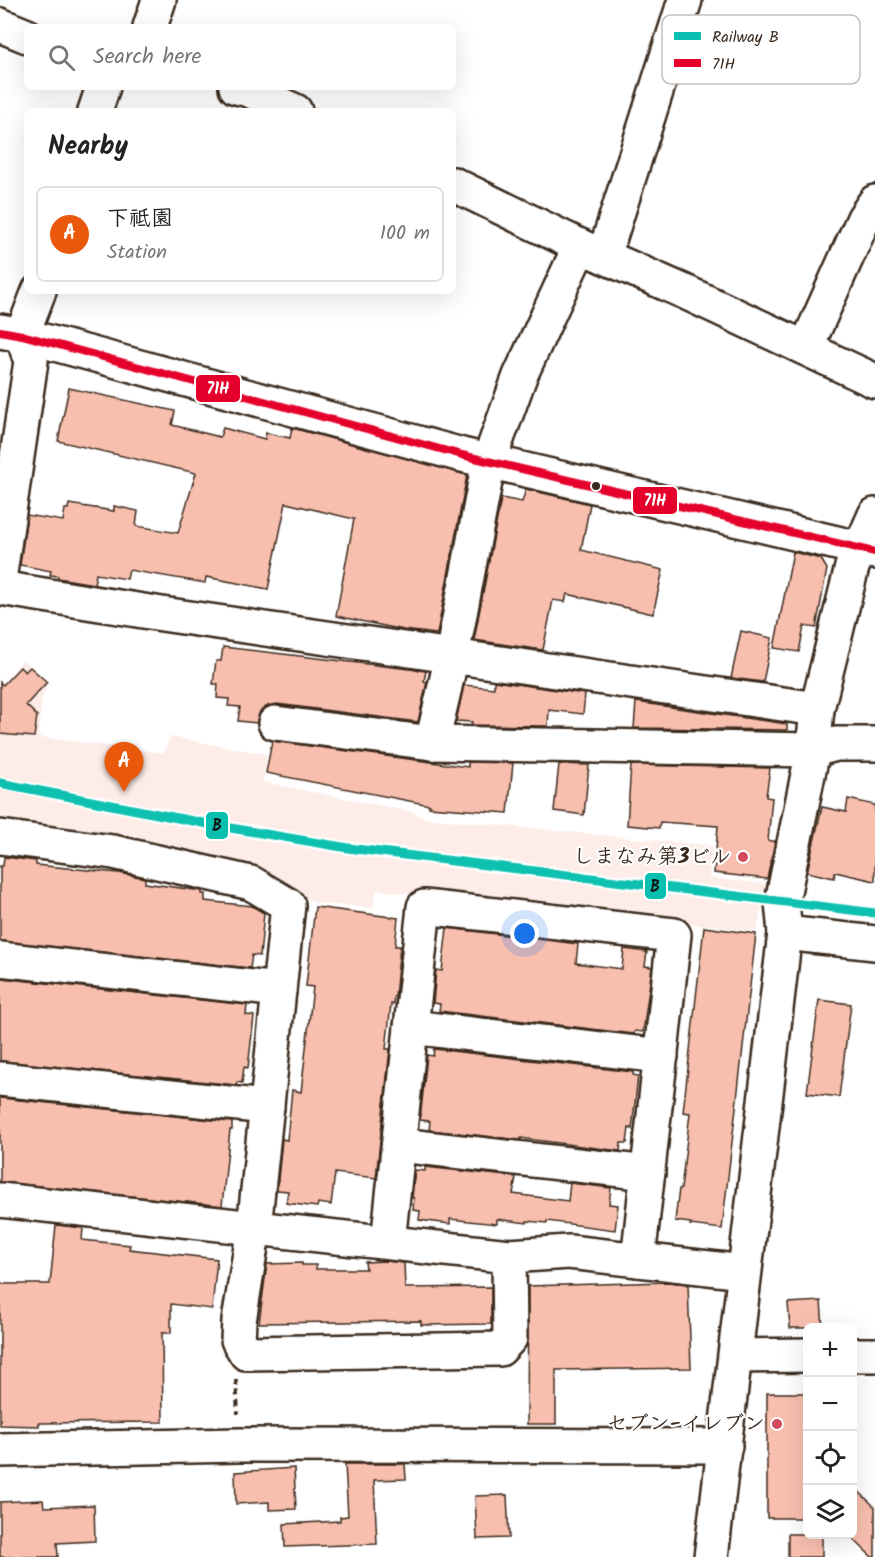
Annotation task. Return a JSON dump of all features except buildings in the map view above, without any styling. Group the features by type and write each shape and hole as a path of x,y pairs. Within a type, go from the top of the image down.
{"street":[{"path":"151,24 159,0"},
{"path":"680,15 686,0"},
{"path":"0,24 24,35"},
{"path":"432,743 452,656 489,461 520,376 592,251 662,64"},
{"path":"96,108 102,90"},
{"path":"249,90 288,108"},
{"path":"456,185 592,251 875,381"},
{"path":"806,348 859,227 875,202"},
{"path":"11,333 37,294"},
{"path":"11,333 489,461 867,550"},
{"path":"0,573 31,360 11,333"},
{"path":"711,1557 784,933 782,902 813,750 817,709 852,567 867,550 875,515"},
{"path":"0,588 162,615 817,709"},
{"path":"275,723 432,743 813,750 836,744 875,744"},
{"path":"0,837 113,852 251,883 288,905 254,1228 239,1321 238,1340 246,1353 500,1349 510,1338 509,1256"},
{"path":"388,1242 424,907 674,935 638,1260"},
{"path":"784,933 875,943"},
{"path":"0,959 279,990"},
{"path":"411,1027 661,1056"},
{"path":"0,1079 267,1107"},
{"path":"399,1145 648,1173"},
{"path":"0,1200 509,1256 569,1252 744,1272"},
{"path":"736,1356 803,1355"},
{"path":"857,1355 875,1355"},
{"path":"0,1450 239,1445 725,1446"}],"path":[{"path":"238,1340 235,1365 239,1445"}],"shaded area":[{"path":"23,660 48,683 42,699 38,737 164,753 170,737 267,754 263,782 412,812 426,818 712,846 709,878 766,884 757,931 376,890 373,908 316,903 267,876 0,824 0,687"}],"rail line":[{"name":"B","path":"0,783 213,825 348,848 875,913"}],"transit line":[{"name":"71H","path":"0,331 22,335 462,455 875,552"}],"place":[{"name":"下祗園","path":"124,792"},
{"name":"しまなみ第3ビル","path":"743,857"},
{"name":"セブン-イレブン","path":"777,1424"}]}
